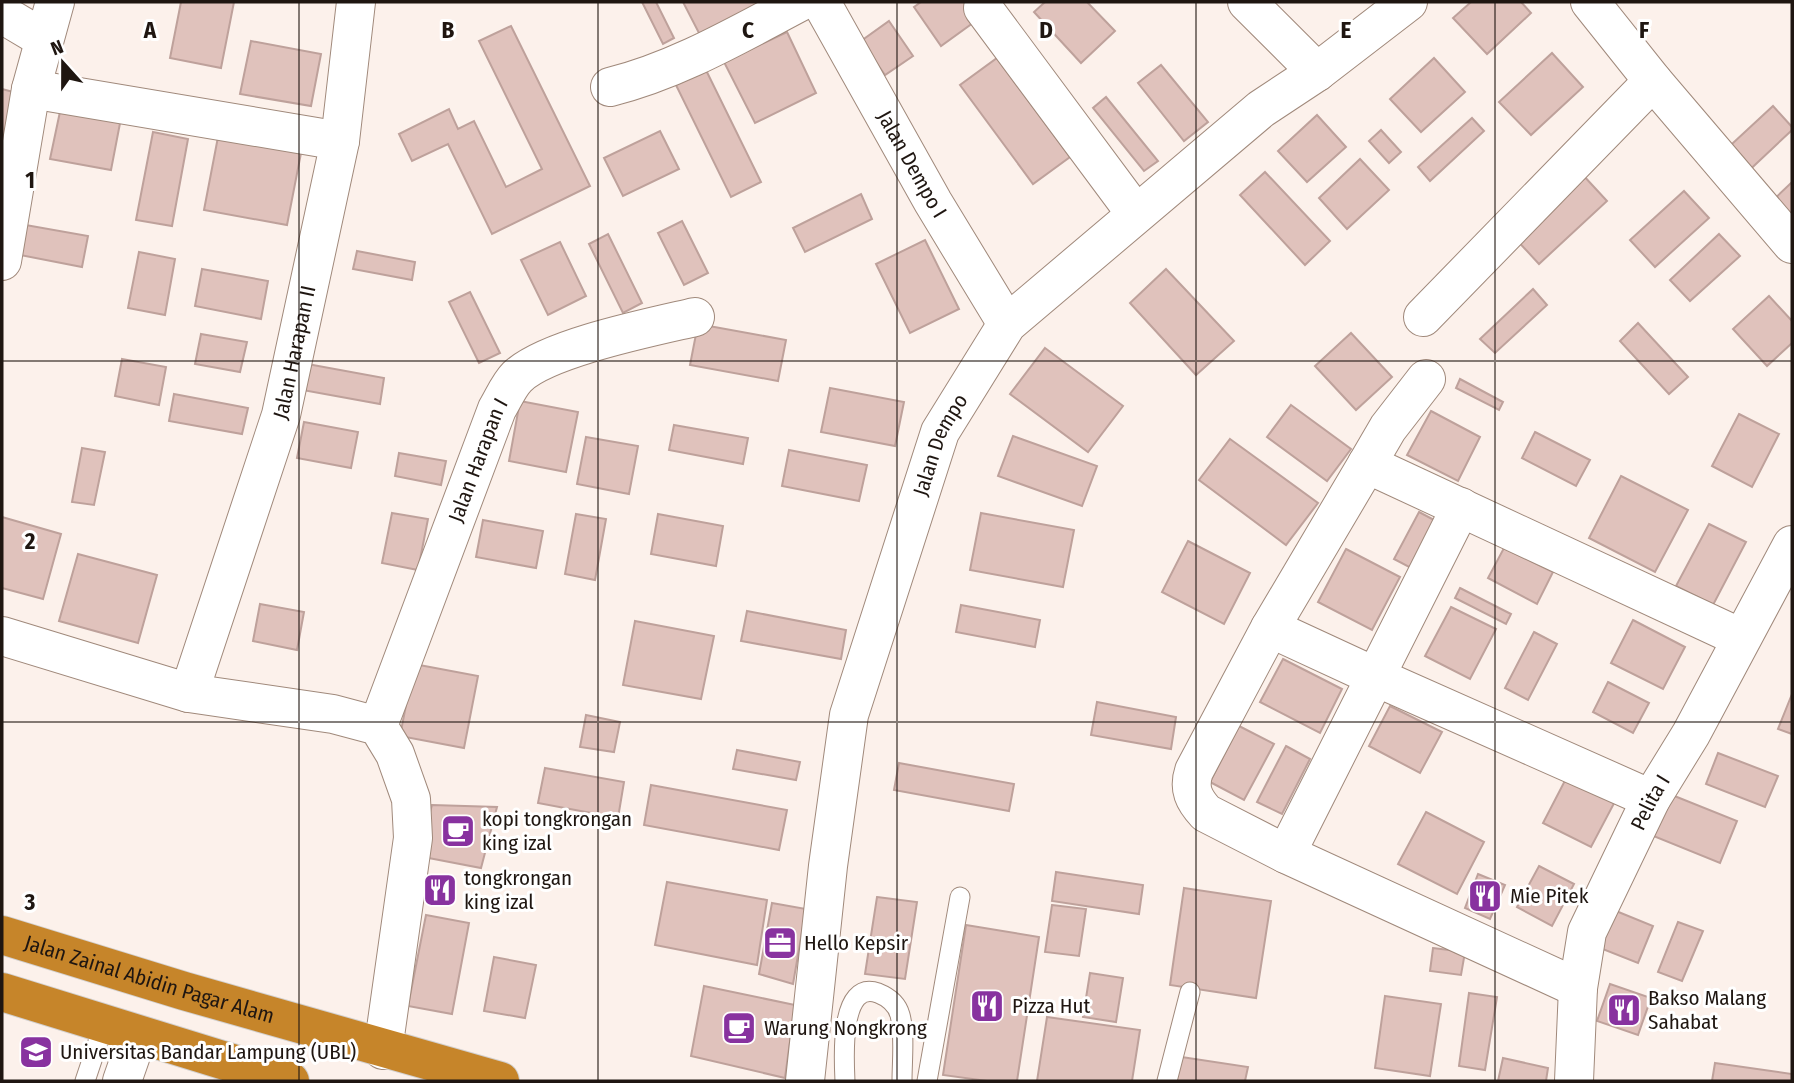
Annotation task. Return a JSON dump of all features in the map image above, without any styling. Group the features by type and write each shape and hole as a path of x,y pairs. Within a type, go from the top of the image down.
{"highway":[{"name":"Jalan Zainal Abidin Pagar Alam","path":"2,935 383,1050 500,1081"},
{"path":"2,992 290,1081"}],"street":[{"path":"2,261 31,89 55,2"},
{"name":"Jalan Harapan II","path":"188,693 281,415 340,141 356,2"},
{"path":"610,87 690,59 800,2"},
{"name":"Jalan Dempo I","path":"821,2 933,202 1007,324"},
{"path":"1247,2 1317,72"},
{"name":"Jalan Dempo","path":"805,1081 828,866 849,715 940,432 1007,324 1261,109 1317,72 1408,2"},
{"path":"1590,2 1653,81 1792,244"},
{"path":"983,8 1136,214"},
{"path":"2,14 44,39"},
{"path":"1423,317 1653,81"},
{"path":"31,89 340,141"},
{"name":"Jalan Harapan I","path":"378,726 497,409 515,378 531,365 554,355 695,317"},
{"path":"1426,379 1388,428 1270,628 1206,747 1191,781 1196,802 1206,813 1286,854 1578,988"},
{"path":"1367,464 1741,638"},
{"path":"1286,854 1461,507"},
{"name":"Pelita I","path":"1574,1081 1578,988 1587,932 1651,799 1691,734 1792,545"},
{"path":"1270,628 1651,799"},
{"path":"2,636 188,693 333,714 378,726 395,754 411,799 413,838 383,1050"},
{"path":"121,1030 122,1081"}],"lane":[{"path":"927,1081 960,897"},
{"path":"845,1081 846,1028 851,1004 863,993 873,992 891,1000 901,1017 902,1081"},
{"path":"1167,1081 1190,992"},
{"path":"85,1081 121,1030"}],"building":[{"path":"181,2 234,2 221,68 170,58"},
{"path":"642,2 656,2 674,38 663,44"},
{"path":"683,2 765,2 700,35"},
{"path":"921,2 964,2 977,20 941,46 914,7"},
{"path":"1045,2 1087,2 1115,31 1081,63 1034,12"},
{"path":"1471,2 1521,2 1531,13 1487,54 1453,18"},
{"path":"889,21 913,56 885,75 861,41"},
{"path":"511,26 590,186 492,234 448,144 412,161 399,134 449,109 458,129 474,121 506,187 542,169 479,41"},
{"path":"787,32 816,93 755,123 724,62"},
{"path":"251,41 321,54 311,106 240,94"},
{"path":"1552,53 1583,87 1531,135 1499,102"},
{"path":"997,58 1070,157 1033,184 960,85"},
{"path":"1434,58 1465,92 1421,132 1390,99"},
{"path":"703,64 761,182 731,197 673,79"},
{"path":"1161,65 1208,122 1184,141 1138,83"},
{"path":"2,89 17,93 2,150"},
{"path":"1106,97 1158,161 1144,171 1093,108"},
{"path":"1773,106 1792,130 1741,178 1720,155"},
{"path":"61,107 121,118 111,170 50,159"},
{"path":"1317,115 1346,147 1307,182 1278,151"},
{"path":"1472,118 1484,131 1430,181 1418,167"},
{"path":"1381,130 1401,152 1389,163 1369,141"},
{"path":"660,131 679,169 623,196 604,158"},
{"path":"153,132 188,139 172,226 136,220"},
{"path":"218,137 301,153 287,225 204,210"},
{"path":"1360,159 1389,190 1347,229 1319,198"},
{"path":"1265,172 1330,241 1305,265 1240,195"},
{"path":"1582,174 1607,201 1539,264 1514,237"},
{"path":"1792,182 1792,221 1767,206"},
{"path":"1684,191 1709,218 1655,267 1630,240"},
{"path":"861,194 872,219 805,252 793,228"},
{"path":"682,221 708,273 684,285 658,233"},
{"path":"20,224 88,236 82,267 15,254"},
{"path":"608,234 642,303 623,313 589,244"},
{"path":"1719,234 1740,256 1690,301 1670,280"},
{"path":"925,240 959,309 910,333 876,264"},
{"path":"560,242 586,296 548,315 521,260"},
{"path":"357,251 415,262 412,280 353,269"},
{"path":"139,252 175,259 165,315 128,308"},
{"path":"202,269 268,281 261,319 195,306"},
{"path":"1166,269 1234,341 1196,375 1130,303"},
{"path":"1533,289 1547,305 1495,353 1480,339"},
{"path":"470,292 500,353 479,363 449,302"},
{"path":"1769,296 1792,321 1792,343 1767,366 1733,329"},
{"path":"1638,323 1688,377 1669,394 1620,341"},
{"path":"698,324 786,340 778,381 690,365"},
{"path":"1351,333 1392,377 1356,410 1315,366"},
{"path":"201,334 247,342 240,372 195,364"},
{"path":"1045,348 1123,406 1088,452 1010,394"},
{"path":"122,359 166,367 159,405 115,396"},
{"path":"302,363 384,378 380,404 297,389"},
{"path":"1460,379 1503,402 1499,410 1456,388"},
{"path":"830,388 904,402 895,446 821,432"},
{"path":"174,394 248,408 242,434 169,421"},
{"path":"520,401 578,412 566,472 509,461"},
{"path":"1291,405 1351,449 1327,481 1267,437"},
{"path":"1431,411 1480,437 1458,481 1407,455"},
{"path":"1739,414 1779,434 1752,487 1712,466"},
{"path":"304,422 358,432 351,468 297,458"},
{"path":"674,425 748,438 743,464 669,450"},
{"path":"1535,432 1590,460 1576,486 1522,458"},
{"path":"1013,436 1097,466 1082,506 998,476"},
{"path":"586,437 638,446 629,494 577,484"},
{"path":"1230,439 1318,503 1286,545 1199,480"},
{"path":"82,448 105,452 94,505 72,502"},
{"path":"789,450 867,465 859,501 782,486"},
{"path":"399,453 446,461 441,485 395,476"},
{"path":"1621,476 1688,510 1655,572 1589,538"},
{"path":"1419,512 1436,521 1411,568 1394,559"},
{"path":"392,513 428,519 418,570 382,563"},
{"path":"981,513 1074,530 1063,587 970,570"},
{"path":"576,514 606,519 595,580 565,574"},
{"path":"658,514 723,526 716,566 651,554"},
{"path":"2,517 61,534 43,599 2,588"},
{"path":"483,520 543,531 536,568 476,557"},
{"path":"1709,524 1746,542 1713,605 1676,586"},
{"path":"1188,541 1250,573 1224,624 1162,592"},
{"path":"1504,548 1553,572 1537,604 1488,578"},
{"path":"1346,549 1400,577 1372,630 1318,602"},
{"path":"78,554 157,575 138,643 59,621"},
{"path":"1460,588 1511,614 1506,624 1455,598"},
{"path":"260,604 304,612 297,650 253,641"},
{"path":"961,605 1040,620 1035,647 956,632"},
{"path":"1451,607 1496,629 1470,679 1425,656"},
{"path":"747,611 846,630 841,659 741,641"},
{"path":"1633,620 1685,647 1663,689 1611,663"},
{"path":"635,621 714,636 701,699 623,685"},
{"path":"1534,632 1557,644 1528,700 1505,688"},
{"path":"1283,659 1342,689 1320,733 1260,702"},
{"path":"414,664 478,676 464,748 400,736"},
{"path":"1608,682 1649,703 1633,733 1593,712"},
{"path":"1792,694 1792,734 1778,729"},
{"path":"1097,702 1176,717 1171,749 1091,735"},
{"path":"1390,706 1442,732 1420,773 1369,746"},
{"path":"586,715 620,722 614,752 580,747"},
{"path":"1239,726 1274,744 1244,800 1210,782"},
{"path":"1286,746 1310,759 1282,814 1257,802"},
{"path":"737,750 800,762 796,780 733,769"},
{"path":"1718,753 1778,776 1765,807 1706,784"},
{"path":"899,763 1014,784 1009,811 894,790"},
{"path":"1572,767 1620,792 1591,847 1543,823"},
{"path":"545,768 624,782 618,818 538,803"},
{"path":"651,785 787,810 779,850 644,825"},
{"path":"1662,791 1737,821 1720,863 1646,833"},
{"name":"kopi tongkrongan king izal","path":"432,805 497,807 481,868 418,856"},
{"path":"1426,812 1484,842 1457,894 1398,864"},
{"path":"1539,866 1574,884 1552,926 1517,907"},
{"path":"1056,872 1143,885 1139,914 1052,901"},
{"name":"Mie Pitek","path":"1478,874 1505,885 1490,919 1465,908"},
{"path":"667,882 767,900 757,965 655,945"},
{"path":"1184,888 1271,901 1256,998 1170,985"},
{"path":"877,897 917,902 905,979 865,974"},
{"path":"772,903 806,909 793,984 759,974"},
{"path":"1052,905 1086,909 1079,956 1045,952"},
{"path":"1616,911 1653,926 1638,963 1600,948"},
{"path":"426,915 469,923 452,1014 408,1006"},
{"path":"1678,922 1703,931 1682,981 1658,972"},
{"path":"966,925 1039,937 1017,1081 987,1081 943,1075"},
{"path":"1433,948 1465,952 1461,975 1430,971"},
{"path":"494,957 536,965 525,1018 484,1011"},
{"path":"1090,973 1123,978 1116,1022 1083,1017"},
{"name":"Bakso Malang Sahabat","path":"1610,984 1651,998 1638,1035 1597,1021"},
{"path":"704,986 795,1005 785,1078 691,1056"},
{"path":"1469,993 1497,997 1485,1070 1459,1066"},
{"path":"1385,996 1441,1004 1430,1076 1375,1068"},
{"path":"1047,1017 1140,1030 1132,1081 1037,1081"},
{"path":"1175,1056 1248,1067 1245,1081 1171,1081"},
{"path":"1503,1058 1548,1068 1546,1081 1498,1081"},
{"path":"1715,1063 1792,1074 1792,1081 1712,1081"}],"place":[{"name":"kopi tongkrongan king izal","path":"458,831"},
{"name":"tongkrongan king izal","path":"440,890"},
{"name":"Mie Pitek","path":"1485,896"},
{"name":"Hello Kepsir","path":"780,943"},
{"name":"Pizza Hut","path":"987,1006"},
{"name":"Bakso Malang Sahabat","path":"1624,1010"},
{"name":"Warung Nongkrong","path":"739,1028"},
{"name":"Universitas Bandar Lampung (UBL)","path":"36,1052"}]}
